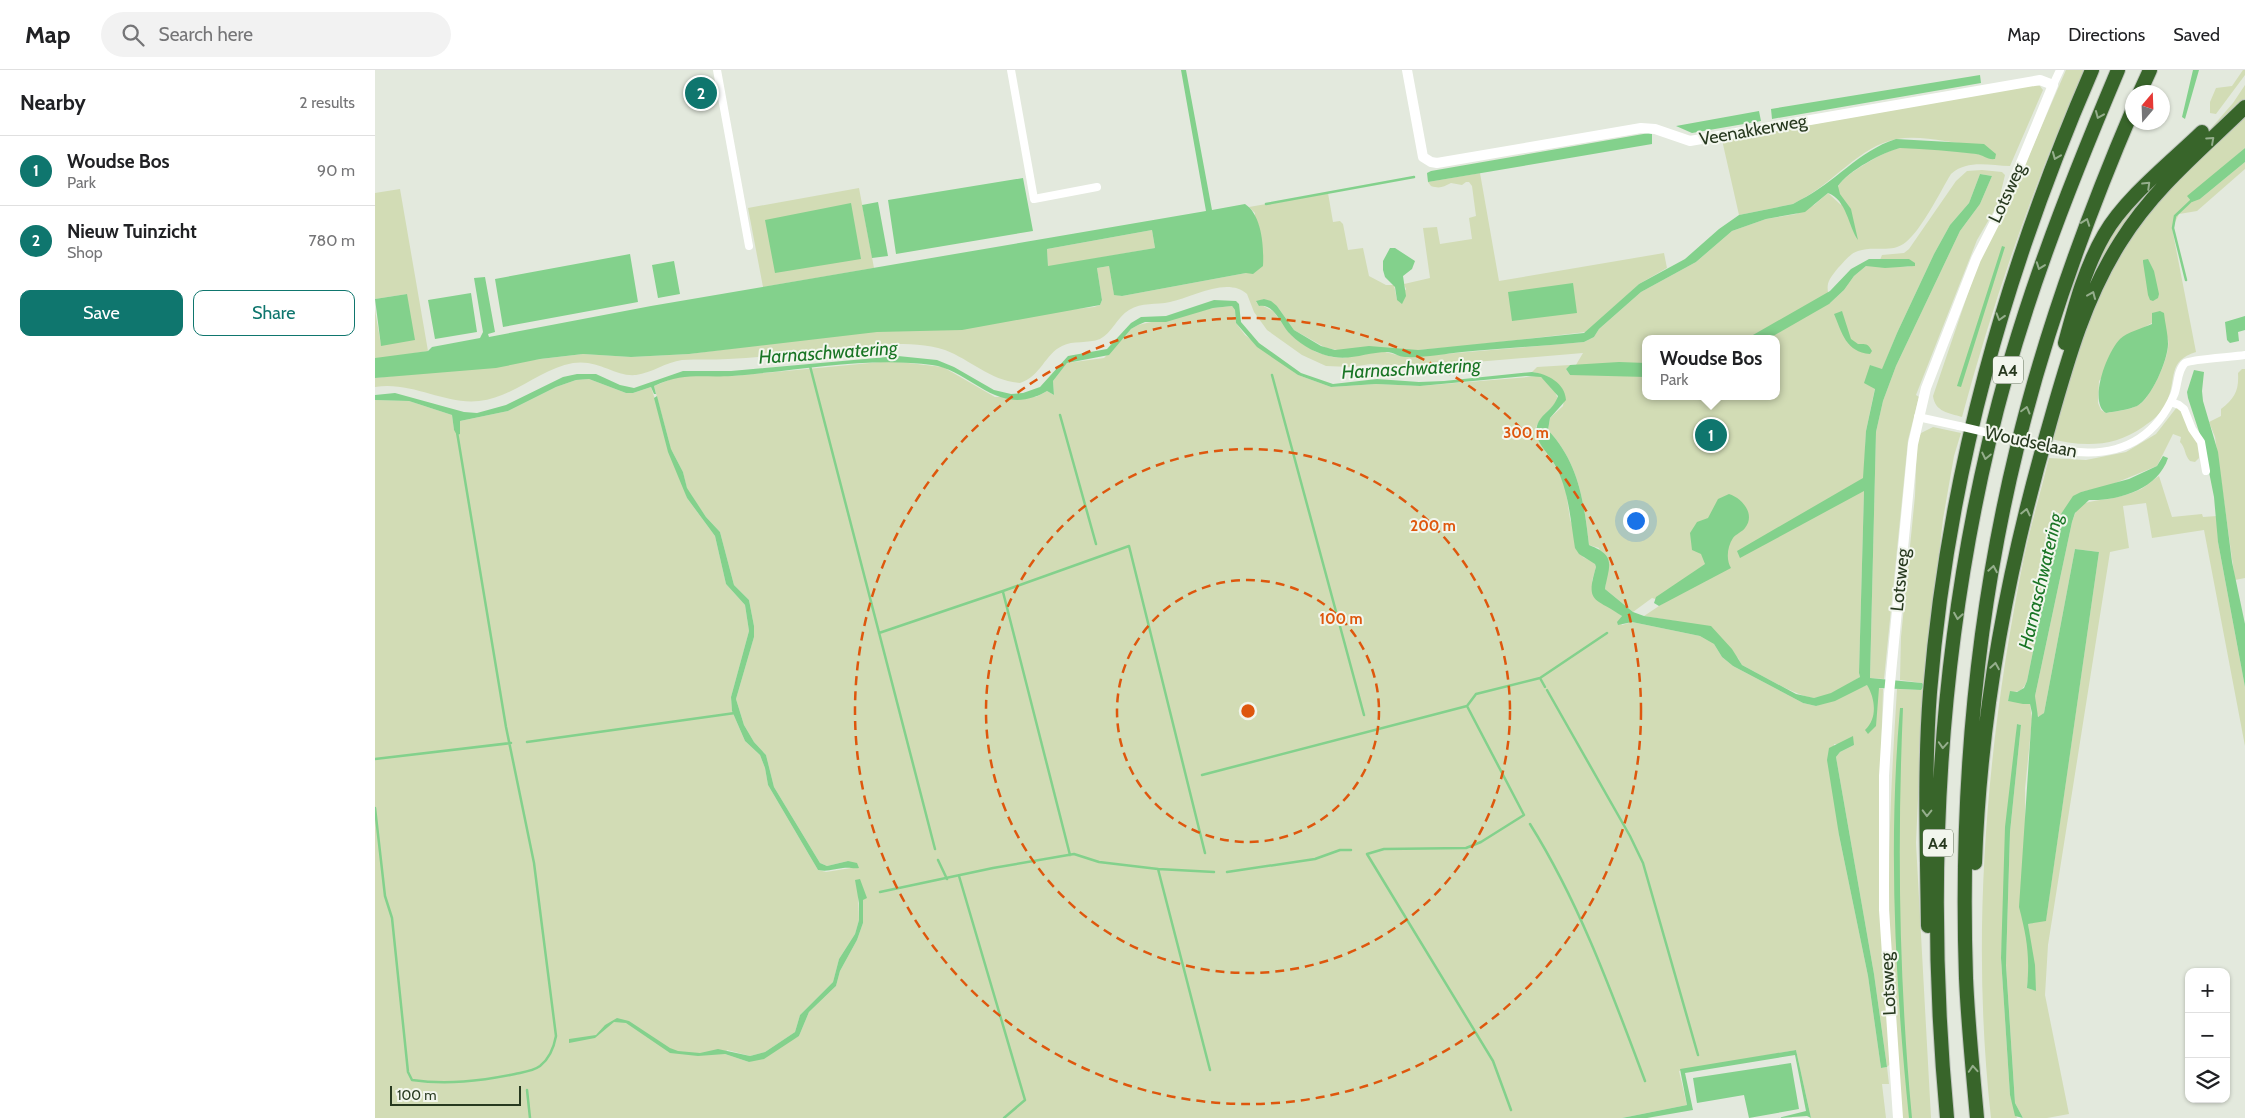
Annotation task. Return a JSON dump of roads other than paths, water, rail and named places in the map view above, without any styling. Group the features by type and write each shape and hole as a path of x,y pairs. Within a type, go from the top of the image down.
{"highway":[{"name":"A4","path":"1937,991 1928,955 1926,834 1931,688 1951,525 1967,445 1999,319 2030,226 2063,137 2092,70"},
{"name":"A4","path":"1947,1118 1937,991 1939,814 1947,690 1976,502 1989,440 2036,277 2069,187 2118,70"},
{"path":"2143,85 2150,70"},
{"name":"A4","path":"1966,980 1973,918 1978,815 1992,686 2018,546 2044,441 2081,322 2094,290 2120,242 2143,209 2167,182 2245,107"},
{"name":"A4","path":"1977,1118 1966,980 1966,846 1975,693 1989,592 2004,507 2031,392 2064,285 2096,194 2125,127"},
{"name":"A4","path":"2044,441 2047,408 2083,283 2095,252 2105,233 2121,212 2203,132"}],"street":[{"path":"717,70 749,246"},
{"path":"1011,70 1034,199 1097,187"},
{"name":"Veenakkerweg","path":"1407,70 1423,157 1437,163 1641,128 1655,129 1690,141 2040,80 2053,85"},
{"name":"Lotsweg","path":"1898,1118 1884,910 1884,786 1889,694 1913,444 1926,388 1976,259 2004,204 2060,70"},
{"name":"Woudselaan","path":"1918,417 2061,450 2085,454 2108,452 2131,444 2151,430 2171,402 2185,362 2196,359 2221,359 2245,355"},
{"path":"2171,402 2184,409 2192,429 2201,442 2205,470"}],"waterway":[{"path":"1266,204 1414,177"},
{"path":"2186,280 2173,228 2175,216 2193,199"},
{"name":"Harnaschwatering","path":"810,366 935,849"},
{"path":"1272,375 1364,715"},
{"path":"1060,415 1096,544"},
{"path":"375,808 385,896 392,918 408,1072 412,1080 438,1082 476,1080 525,1072 540,1066 551,1053 556,1036 534,863 506,727 457,432"},
{"path":"879,633 1129,546 1205,853"},
{"path":"1003,592 1070,855"},
{"path":"1202,775 1467,706 1476,694 1540,678 1607,633"},
{"path":"1540,678 1545,687"},
{"path":"1547,690 1630,836 1643,863 1698,1055"},
{"path":"1467,706 1524,815 1481,842 1466,848 1384,849 1367,854 1493,1061 1511,1110"},
{"path":"527,742 735,713"},
{"path":"375,759 511,743"},
{"path":"1530,824 1548,854 1580,917 1645,1081"},
{"path":"1227,872 1315,859 1340,850 1351,850"},
{"path":"880,892 993,868 1074,854 1099,862 1158,869 1214,872"},
{"path":"938,860 947,879"},
{"path":"1158,869 1210,1070"},
{"path":"959,876 1025,1100 1004,1118"},
{"path":"527,1090 530,1118"}],"place":[{"name":"Nieuw Tuinzicht","path":"701,93"},
{"name":"Woudse Bos","path":"1711,435"}]}
